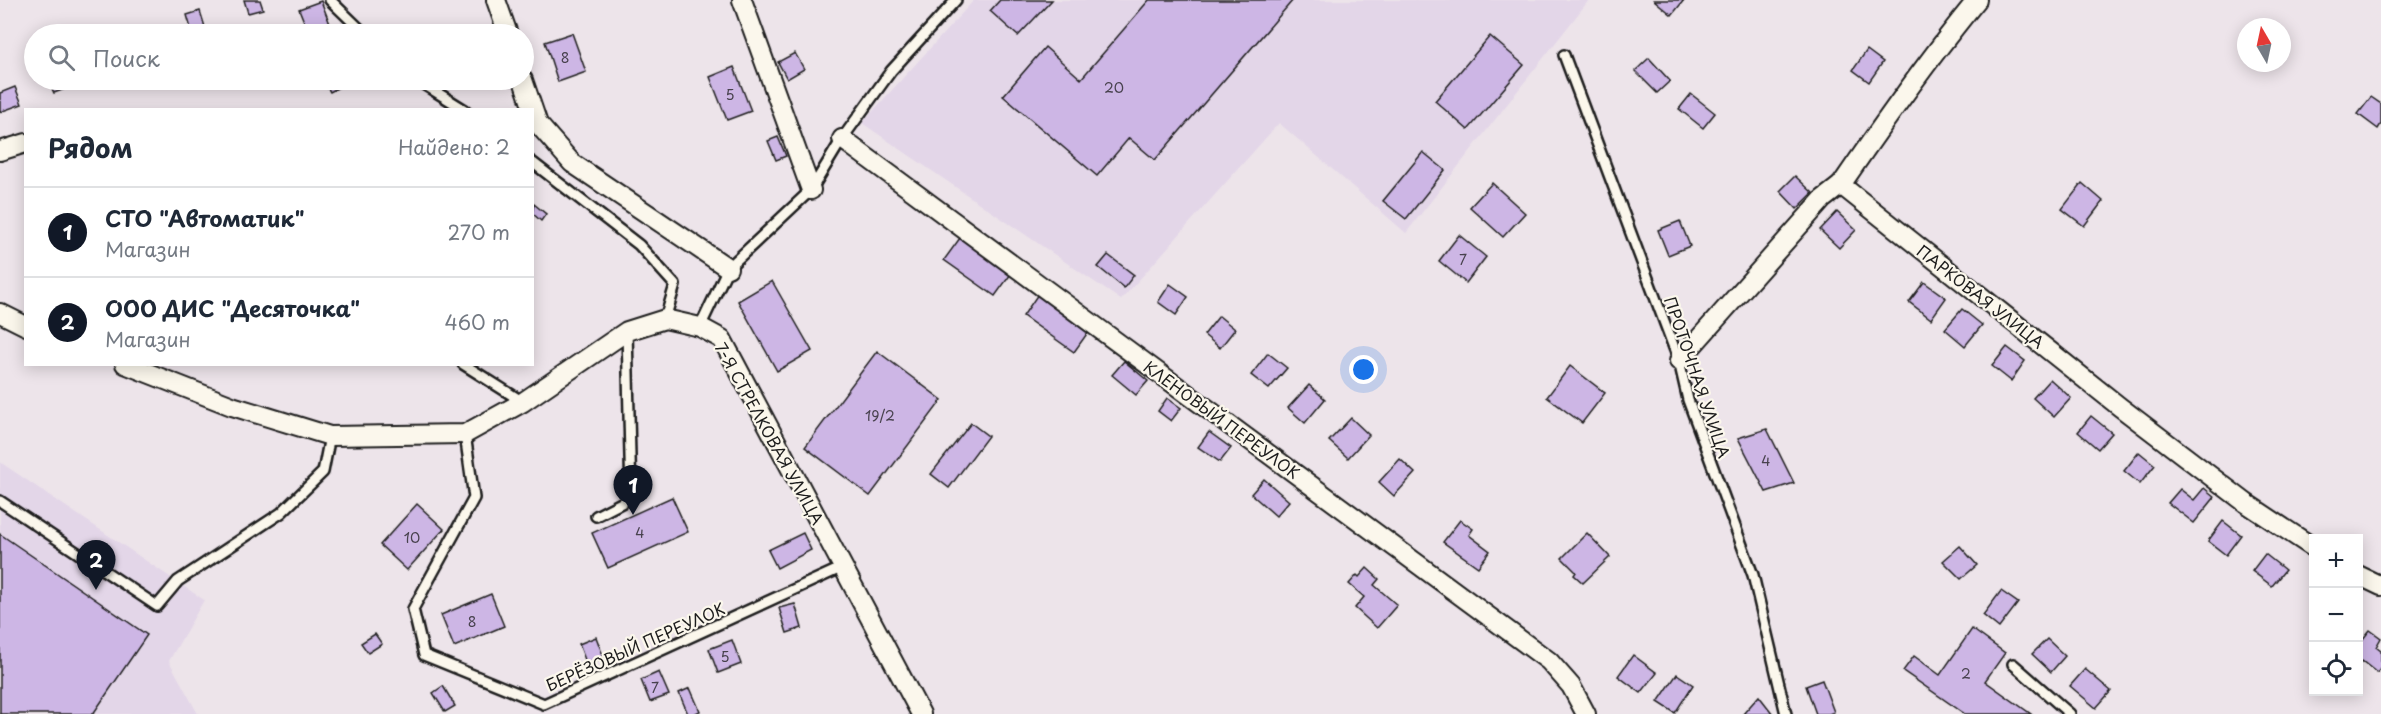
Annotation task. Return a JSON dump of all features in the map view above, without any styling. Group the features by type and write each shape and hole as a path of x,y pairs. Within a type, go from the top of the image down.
{"street":[{"path":"496,0 504,24"},
{"path":"742,0 811,190"},
{"path":"1679,361 1823,199 1841,185 1927,62 1977,0"},
{"path":"526,90 533,108"},
{"path":"534,112 538,124 572,163 728,268"},
{"name":"КЛЕНОВЫЙ ПЕРЕУЛОК","path":"842,139 1549,662 1571,686 1586,714"},
{"path":"0,150 24,144"},
{"name":"ПАРКОВАЯ УЛИЦА","path":"1841,185 2120,406 2246,503 2309,545"},
{"path":"0,313 24,325"},
{"path":"130,366 232,406 330,436 465,434 523,402 627,331 665,319"},
{"name":"7-Я СТРЕЛКОВАЯ УЛИЦА","path":"665,319 700,327 722,339 921,714"},
{"path":"2363,578 2381,586"}],"lane":[{"path":"330,0 355,24"},
{"path":"700,327 728,268 811,190 842,139 891,71 956,0"},
{"name":"ПРОТОЧНАЯ УЛИЦА","path":"1564,55 1679,361 1688,400 1754,575 1786,714"},
{"path":"433,90 462,108"},
{"path":"534,164 639,245 675,285 665,319"},
{"path":"596,516 631,498 627,331"},
{"path":"466,366 523,402"},
{"name":"БЕРЁЗОВЫЙ ПЕРЕУЛОК","path":"465,434 474,498 413,609 424,655 543,704 843,567"},
{"path":"0,501 157,606 178,581 280,513 323,472 330,436"},
{"path":"2013,664 2070,714"}],"shaded area":[{"path":"974,0 1589,0 1406,233 1279,123 1121,300 862,123"},
{"path":"0,462 204,600 169,661 198,714 0,714"}],"building":[{"path":"244,0 260,0 263,9 248,13"},
{"path":"1000,0 1052,0 1018,36 990,11"},
{"path":"1149,0 1293,0 1155,160 1129,138 1097,176 1003,96 1045,47 1081,79"},
{"path":"1654,0 1684,0 1672,15"},
{"path":"321,1 330,24 305,24 299,9"},
{"path":"200,11 204,24 190,24 187,15"},
{"path":"572,33 586,72 558,82 545,42"},
{"path":"1490,36 1524,65 1468,130 1435,101"},
{"path":"1867,50 1883,62 1869,82 1853,70"},
{"path":"795,53 804,69 787,79 778,62"},
{"path":"1649,58 1670,81 1657,93 1635,71"},
{"path":"734,67 751,111 727,120 710,77"},
{"path":"15,87 22,104 0,112 0,93"},
{"path":"1691,94 1715,113 1703,128 1679,109"},
{"path":"2371,97 2381,104 2381,124 2378,129 2358,114"},
{"path":"778,137 786,156 776,160 768,141"},
{"path":"1423,152 1445,170 1406,219 1383,201"},
{"path":"1795,176 1813,193 1797,209 1780,191"},
{"path":"1492,183 1525,213 1503,237 1470,207"},
{"path":"2082,183 2103,201 2084,226 2062,209"},
{"path":"534,204 546,214 541,221 534,215"},
{"path":"1837,212 1856,230 1839,248 1820,230"},
{"path":"1680,221 1690,246 1668,255 1658,230"},
{"path":"1459,235 1486,257 1466,283 1439,261"},
{"path":"960,238 1011,274 995,296 944,260"},
{"path":"1108,255 1134,275 1124,288 1098,267"},
{"path":"772,281 812,351 777,371 738,301"},
{"path":"1924,282 1946,298 1931,319 1909,302"},
{"path":"1170,284 1188,297 1176,315 1158,302"},
{"path":"1038,294 1089,331 1074,352 1023,316"},
{"path":"1962,309 1982,325 1965,346 1945,329"},
{"path":"1219,316 1235,329 1220,348 1204,335"},
{"path":"2007,347 2025,361 2011,381 1992,366"},
{"path":"877,351 942,400 870,496 805,447"},
{"path":"1268,353 1287,368 1269,389 1251,375"},
{"path":"1124,361 1148,381 1136,395 1112,375"},
{"path":"1570,366 1605,393 1582,423 1547,397"},
{"path":"2050,379 2071,398 2054,417 2033,398"},
{"path":"1309,385 1325,399 1305,423 1288,408"},
{"path":"1167,398 1181,408 1171,421 1158,411"},
{"path":"2091,416 2112,433 2098,449 2078,432"},
{"path":"1351,418 1369,435 1348,458 1329,441"},
{"path":"971,423 988,436 949,488 931,474"},
{"path":"1767,429 1794,483 1766,492 1738,438"},
{"path":"1209,432 1231,448 1220,462 1198,447"},
{"path":"2139,452 2155,465 2140,484 2124,471"},
{"path":"1400,459 1415,473 1394,496 1379,482"},
{"path":"1264,479 1289,501 1276,516 1251,494"},
{"path":"2204,488 2215,497 2194,523 2168,503 2180,489 2194,500"},
{"path":"672,497 688,532 608,568 592,533"},
{"path":"417,504 444,529 407,570 380,545"},
{"path":"1460,520 1473,529 1469,535 1490,551 1478,567 1443,542"},
{"path":"2223,521 2241,535 2226,555 2208,541"},
{"path":"803,533 811,550 777,568 768,550"},
{"path":"1587,533 1610,557 1583,583 1562,558"},
{"path":"0,534 147,635 93,714 0,714"},
{"path":"1960,546 1977,565 1961,579 1943,561"},
{"path":"2265,554 2285,570 2272,586 2252,571"},
{"path":"1367,568 1379,579 1374,585 1397,605 1377,628 1355,608 1364,597 1349,584"},
{"path":"2001,591 2018,603 1999,628 1983,615"},
{"path":"491,594 504,626 454,647 441,615"},
{"path":"795,604 802,628 787,633 779,608"},
{"path":"1972,629 2005,653 1985,681 2031,714 1965,714 1903,671 1914,656 1940,675"},
{"path":"2370,630 2381,638 2376,647 2381,651 2381,668 2377,673 2363,662 2363,639"},
{"path":"375,634 382,644 368,653 361,643"},
{"path":"596,637 604,658 587,665 579,644"},
{"path":"2047,639 2065,656 2051,672 2032,654"},
{"path":"732,640 741,664 718,673 709,649"},
{"path":"1633,655 1657,673 1641,693 1618,676"},
{"path":"2085,669 2111,691 2096,708 2070,686"},
{"path":"659,672 669,695 650,702 641,680"},
{"path":"1677,674 1693,685 1675,713 1658,702"},
{"path":"1822,680 1834,712 1829,714 1816,714 1806,686"},
{"path":"443,686 455,706 445,712 433,693"},
{"path":"690,688 700,711 694,714 688,714 679,693"},
{"path":"1759,696 1773,714 1743,714"}],"place":[{"name":"СТО \"Автоматик\"","path":"633,515"},
{"name":"ООО ДИС \"Десяточка\"","path":"96,590"}]}
